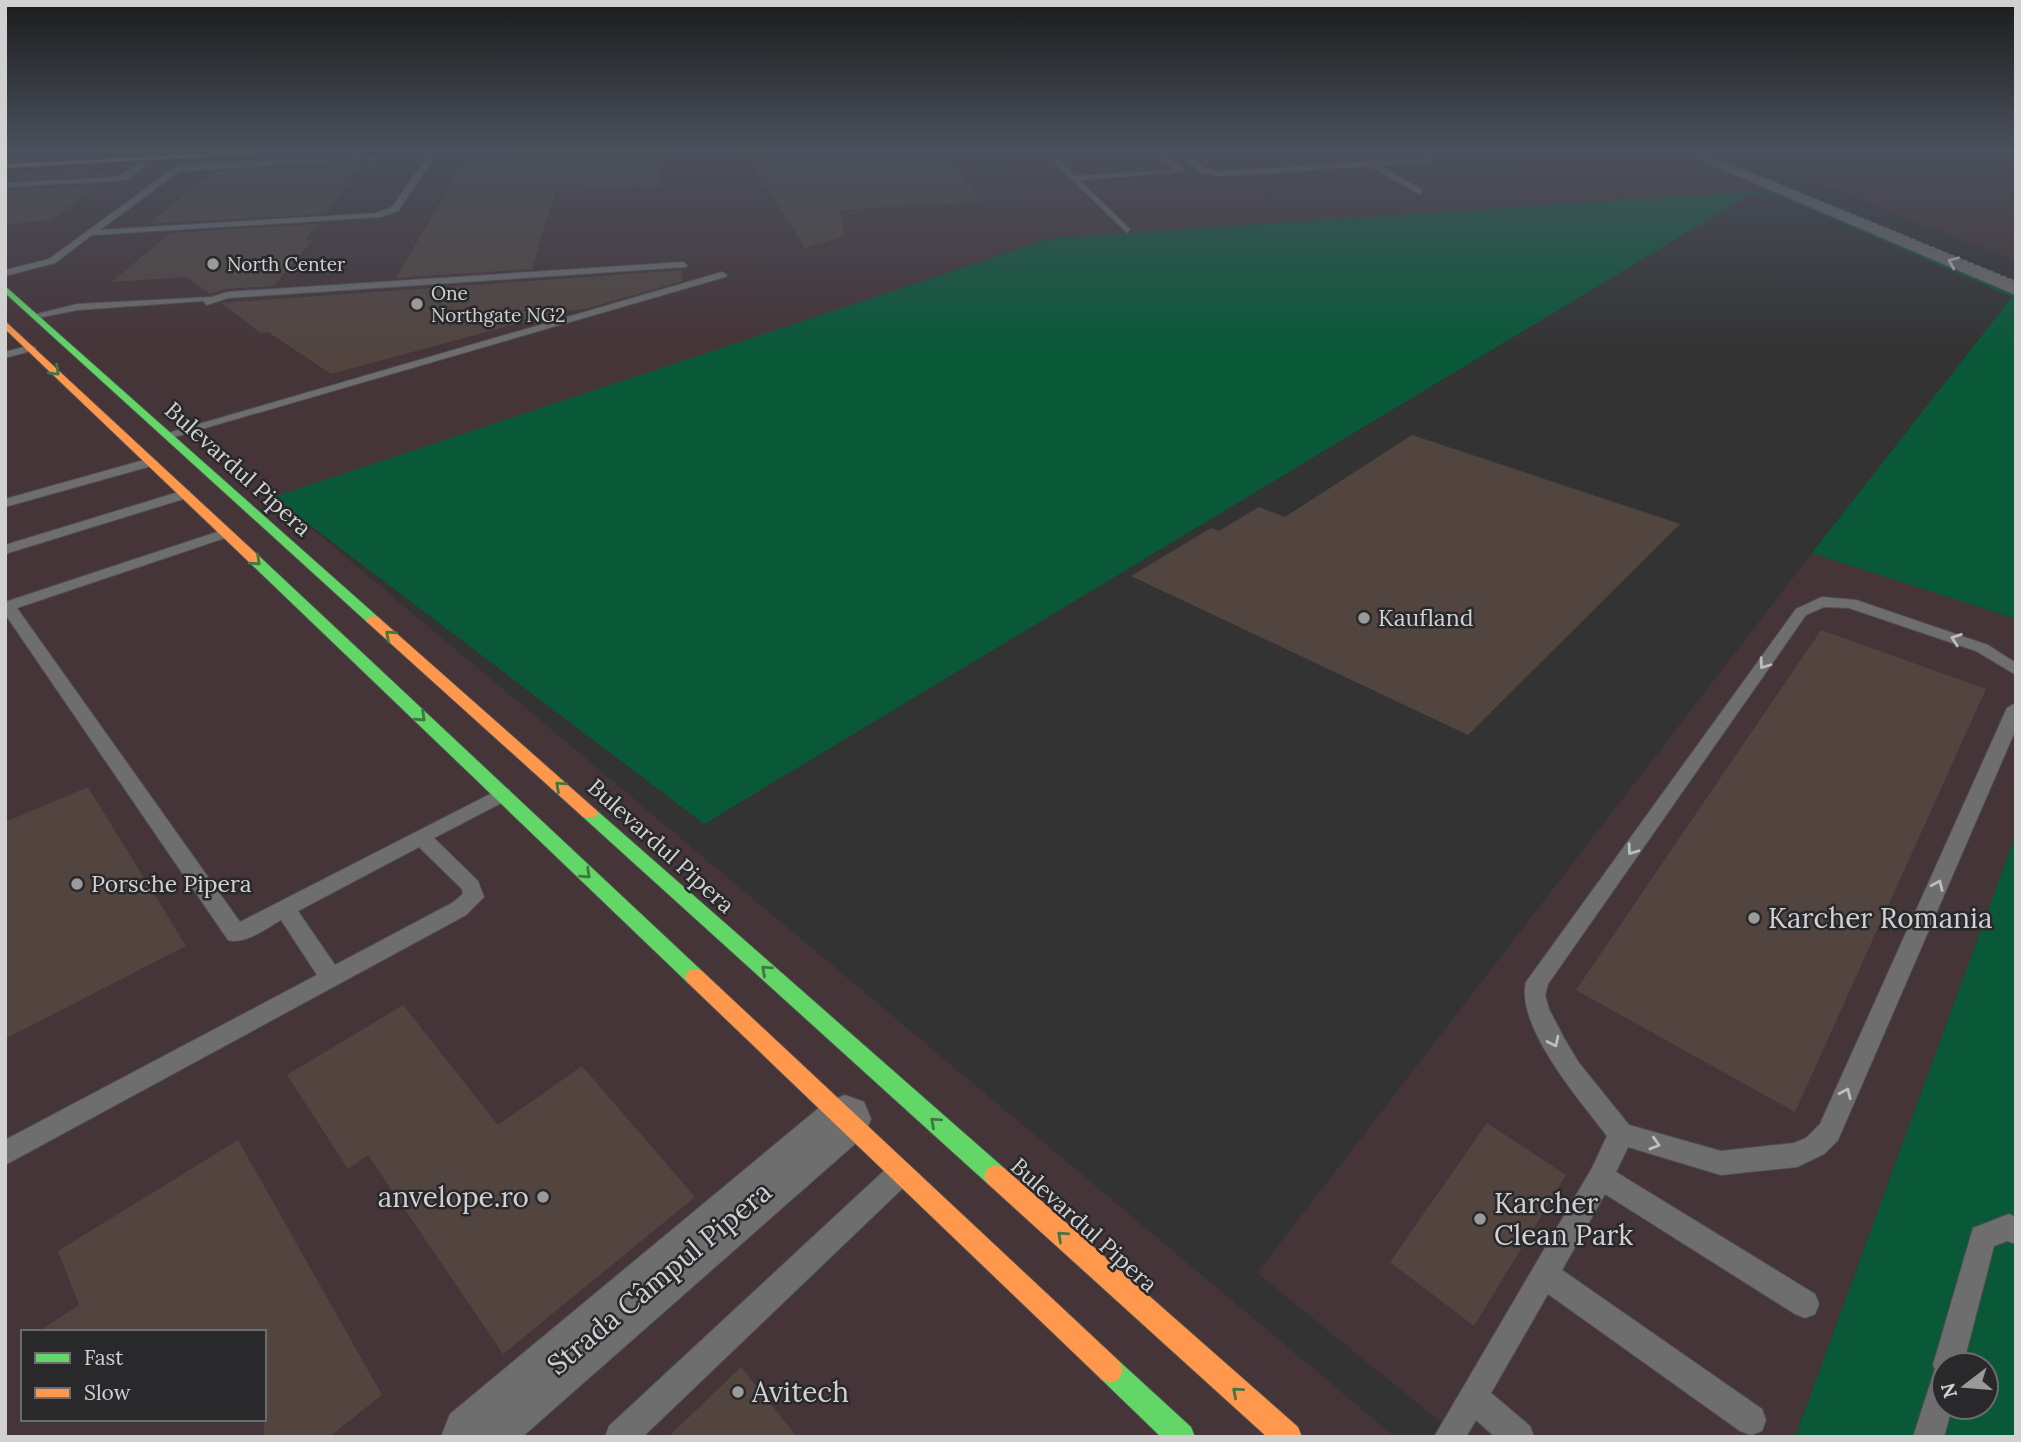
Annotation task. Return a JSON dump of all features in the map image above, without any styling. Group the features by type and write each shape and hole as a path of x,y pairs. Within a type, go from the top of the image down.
{"main road":[{"name":"Bulevardul Pipera","path":"5,289 38,315 167,435 1288,1437"},
{"path":"5,324 1181,1437"}],"street":[{"path":"1843,216 2016,289"},
{"name":"Strada Câmpul Pipera","path":"473,1437 845,1119"}],"lane":[{"path":"5,273 52,261 113,216"},
{"path":"91,233 357,216"},
{"path":"1112,216 1127,231"},
{"path":"38,315 77,307 208,300 228,295 683,265"},
{"path":"167,435 722,275"},
{"path":"5,355 31,348"},
{"path":"5,503 151,462"},
{"path":"5,550 185,494"},
{"path":"226,533 7,607 236,934 502,794"},
{"path":"2016,670 1982,648 1851,603 1822,603 1801,612 1537,982 1534,995 1555,1045 1570,1070 1621,1134 1721,1163 1797,1155 1815,1146 1829,1132 2016,708"},
{"path":"5,1153 458,909 474,897 471,886 421,837"},
{"path":"285,908 331,978"},
{"path":"1449,1437 1601,1177 1621,1134"},
{"path":"620,1437 901,1172"},
{"path":"1601,1177 1805,1304"},
{"path":"1952,1351 1983,1237 2009,1227 2016,1231"},
{"path":"1544,1274 1751,1420"},
{"path":"1472,1397 1519,1437"}],"shaded area":[{"path":"5,216 1378,216 1052,238 274,497 1395,1437 5,1437"},
{"path":"1902,216 2016,216 2016,261"},
{"path":"1812,553 2016,619 2016,834 1795,1437 1459,1437 1257,1273"}],"green space":[{"path":"1378,216 1714,216 704,824 273,497 1052,238"},
{"path":"1827,216 1834,216 2016,295 2016,619 1812,553 2012,297"},
{"path":"2016,834 2016,1437 1795,1437"}],"building":[{"path":"5,216 56,216 51,220 5,225"},
{"path":"158,216 284,216 148,224"},
{"path":"432,216 548,216 532,269 396,278"},
{"path":"785,216 840,216 845,236 805,248"},
{"path":"318,224 305,240 313,240 273,286 227,289 210,294 187,277 112,282 170,233"},
{"name":"One Northgate NG2","path":"681,270 683,281 331,374 268,332 261,333 221,303"},
{"path":"1412,435 1680,524 1468,735 1131,576 1211,528 1219,531 1259,507 1285,517"},
{"name":"Karcher Romania","path":"1821,630 1986,689 1795,1112 1576,990"},
{"name":"Porsche Pipera","path":"88,787 186,946 5,1039 5,822"},
{"path":"403,1005 498,1125 582,1066 695,1197 503,1354 368,1155 348,1169 287,1075"},
{"name":"Karcher Clean Park","path":"1487,1123 1566,1175 1474,1326 1390,1262"},
{"path":"238,1140 382,1395 329,1437 264,1437 266,1330 41,1330 79,1305 58,1251"},
{"name":"Avitech","path":"741,1367 797,1437 668,1437"}],"railway":[{"path":"1856,216 2016,282"}],"traffic: fast":[{"path":"5,288 373,620"},
{"path":"255,560 695,977"},
{"path":"589,813 996,1176"},
{"path":"1110,1370 1181,1437"}],"traffic: slow":[{"path":"5,324 255,560"},
{"path":"373,620 589,813"},
{"path":"695,977 1110,1370"},
{"path":"996,1176 1288,1437"}],"place":[{"name":"North Center","path":"213,264"},
{"name":"One Northgate NG2","path":"417,304"},
{"name":"Kaufland","path":"1364,618"},
{"name":"Porsche Pipera","path":"77,884"},
{"name":"Karcher Romania","path":"1754,918"},
{"name":"anvelope.ro","path":"543,1197"},
{"name":"Karcher Clean Park","path":"1480,1219"},
{"name":"Avitech","path":"738,1392"}]}
